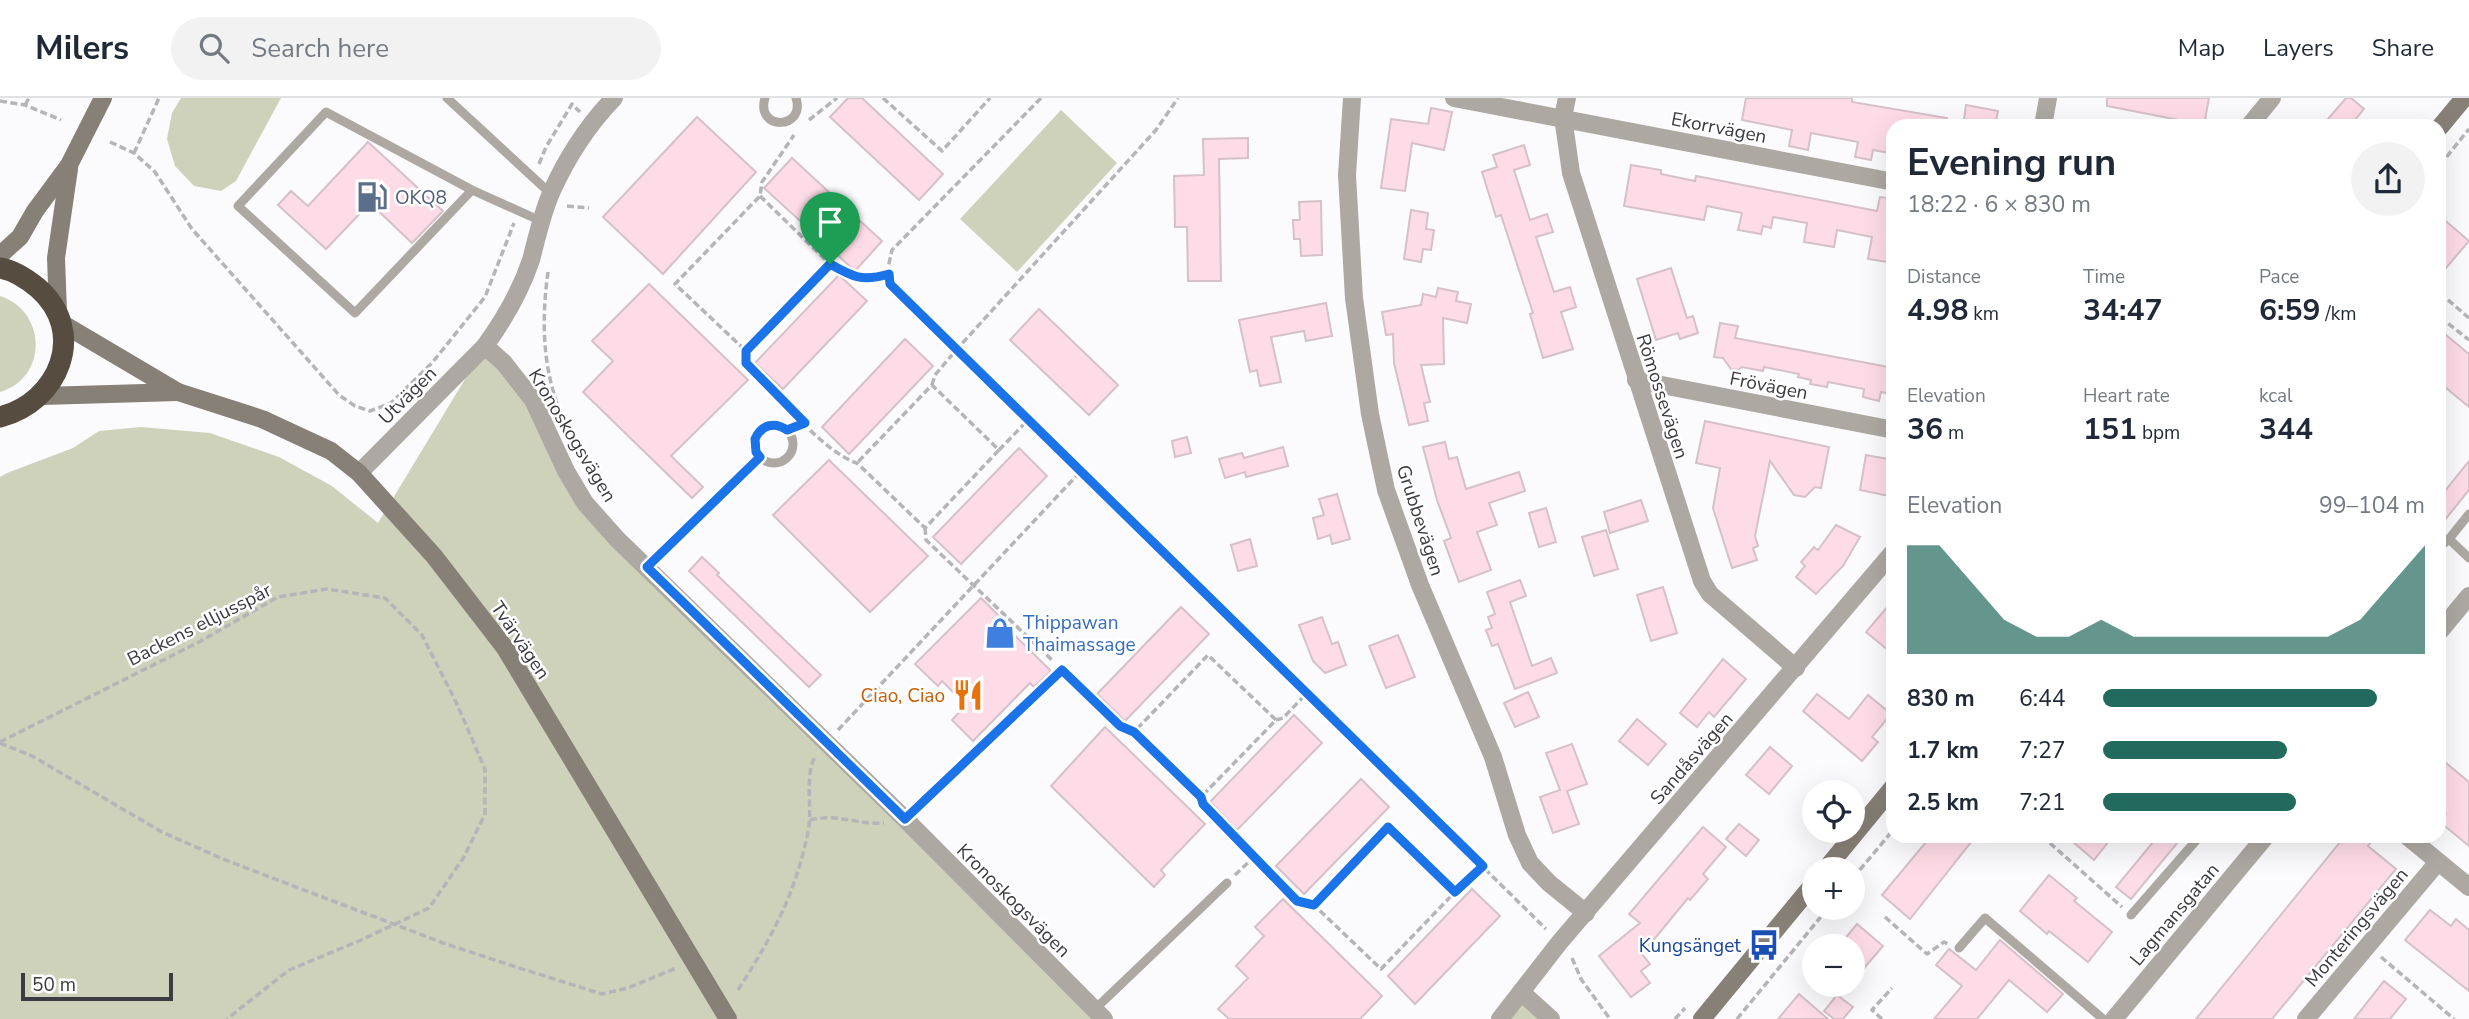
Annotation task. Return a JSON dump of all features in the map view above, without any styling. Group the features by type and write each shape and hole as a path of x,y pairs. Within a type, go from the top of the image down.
{"highway":[{"path":"0,268 27,279 46,297 60,318 64,347 56,373 42,396 4,417"}],"street":[{"path":"0,255 20,237 35,211 69,166 103,98"},
{"path":"485,346 502,323 530,263 551,194 571,153 592,121 614,98"},
{"name":"Grubbevägen","path":"1352,98 1347,175 1354,298 1370,414 1386,490 1420,585 1493,757 1517,835 1530,863 1549,883 1586,913"},
{"name":"Ekorrvägen","path":"1454,98 1886,180"},
{"name":"Römossevägen","path":"1567,98 1563,117 1571,173 1705,587 1796,668"},
{"path":"2044,119 2048,98"},
{"path":"2255,119 2272,98"},
{"path":"2446,120 2464,98"},
{"path":"60,318 56,258 69,166"},
{"name":"Tvärvägen","path":"60,318 178,393 262,419 331,450 359,474 435,556 505,648 727,1019"},
{"name":"Utvägen","path":"359,474 485,346"},
{"name":"Kronoskogsvägen","path":"485,346 504,363 533,400 566,471 585,503 905,819 1095,1016"},
{"name":"Frövägen","path":"1636,380 1886,428"},
{"name":"Tvärvägen","path":"42,396 178,393"},
{"name":"Sandåsvägen","path":"1521,992 1559,943 1886,561"},
{"path":"2446,625 2466,604"},
{"path":"1836,857 1886,796"},
{"name":"Lagmansgatan","path":"2114,1019 2260,843"},
{"path":"2415,843 2469,887"},
{"name":"Monteringsvägen","path":"2306,1019 2438,862"},
{"path":"1702,1019 1802,898"},
{"path":"1500,1019 1521,992 1551,1019"}],"lane":[{"path":"447,98 551,194"},
{"path":"765,98 765,114 776,123 783,123 794,116 797,110 796,98"},
{"path":"472,190 355,313 238,206 326,112 472,190 541,221"},
{"path":"775,425 787,430 791,435 793,447 788,458 777,463 765,461 760,457 754,446 762,428 775,425"},
{"path":"647,567 760,457"},
{"path":"2446,542 2469,514"},
{"path":"2449,539 2469,558"},
{"path":"905,819 1062,670"},
{"path":"2131,915 2194,843"},
{"name":"Kronoskogsvägen","path":"1095,1016 1227,883"},
{"path":"1959,948 1985,918 2103,1019"}],"path":[{"path":"25,105 29,98"},
{"path":"134,153 159,98"},
{"path":"808,120 836,98"},
{"path":"883,98 942,151 990,98"},
{"path":"1041,98 892,250 888,268 890,284 1559,943 1610,1019"},
{"path":"857,463 932,385 935,375 957,349 1156,130 1178,98"},
{"path":"0,101 25,105 61,120"},
{"path":"536,171 572,104"},
{"path":"746,351 676,284 760,197 762,181 799,128"},
{"path":"2446,158 2469,129"},
{"path":"110,142 134,153 155,172 192,229 339,395 355,406 370,411 391,403 432,363 478,307 505,253 518,212"},
{"path":"564,217 572,195"},
{"path":"760,197 830,264 862,279 889,274"},
{"path":"567,205 589,208"},
{"path":"830,264 746,351 746,363 843,459 857,463 925,528 926,540 1120,726 1134,732 1201,797 1203,804 1297,901 1314,905 1381,970 1483,866"},
{"path":"549,265 544,306 546,351 559,407"},
{"path":"2446,297 2469,318"},
{"path":"2446,322 2469,340"},
{"path":"932,385 999,450"},
{"path":"925,528 1028,419"},
{"path":"787,430 805,423"},
{"path":"738,990 781,920 798,873 810,820 812,762 816,753 1081,471"},
{"name":"Backens elljusspår","path":"0,743 199,642 278,597 327,589 385,598 422,635 456,702 485,769 485,814 464,857 429,908 289,970 227,1019"},
{"path":"1134,732 1209,655 1276,720"},
{"path":"1201,797 1276,720 1283,718 1307,693"},
{"path":"0,743 32,756 162,832 223,859 454,947 602,994 628,988 693,960"},
{"path":"810,820 837,817 880,824 905,819"},
{"path":"1314,905 1388,827 1455,892"},
{"path":"1865,864 1886,839"},
{"path":"2050,843 2131,915"},
{"path":"1227,883 1254,857"},
{"path":"1885,917 1927,954 1944,942 1959,948"},
{"path":"1737,1019 1818,920"},
{"path":"2366,945 2454,1019"},
{"path":"1882,1019 1872,1010 1892,988"}],"green space":[{"path":"181,98 281,98 236,181 221,191 194,186 175,166 167,139 172,113"},
{"path":"1061,110 1117,163 1017,272 960,219"},
{"path":"0,296 27,315 36,344 27,373 16,384 0,392"},
{"path":"485,346 504,363 585,503 1104,1019 0,1019 0,477 73,448 99,431 141,427 210,433 279,457 332,486 378,523"},
{"path":"1521,992 1551,1019 1500,1019"}],"building":[{"path":"848,98 862,98 943,174 919,200 830,117"},
{"path":"1746,98 1852,98 1852,102 1947,118 1886,119 1886,152 1873,150 1871,160 1855,157 1858,142 1811,133 1808,150 1789,146 1792,130 1742,120"},
{"path":"2107,98 2209,98 2205,119 2173,119 2107,106"},
{"path":"2346,98 2351,98 2364,109 2356,119 2328,119"},
{"path":"1966,105 1998,111 1996,119 1964,119"},
{"path":"1431,108 1452,112 1444,150 1412,143 1405,191 1381,188 1391,119 1428,124"},
{"path":"697,117 756,172 663,274 603,217"},
{"path":"1248,138 1248,158 1219,159 1221,281 1188,281 1187,227 1175,227 1174,176 1204,175 1203,139"},
{"name":"OKQ8","path":"368,142 443,211 412,243 370,203 326,249 278,205 291,191 308,206"},
{"path":"1524,145 1530,165 1514,170 1530,220 1547,214 1553,232 1536,237 1554,292 1570,287 1576,307 1561,312 1573,349 1543,358 1530,314 1533,313 1501,215 1496,217 1482,172 1497,167 1493,155"},
{"path":"792,158 882,241 855,271 764,188"},
{"path":"1631,165 1661,170 1661,174 1695,181 1696,176 1877,211 1880,197 1886,198 1886,262 1868,259 1872,237 1837,230 1834,247 1804,242 1807,223 1773,217 1771,228 1763,226 1761,234 1738,230 1742,213 1707,206 1704,220 1624,206"},
{"path":"1321,201 1322,255 1301,256 1300,239 1294,239 1293,220 1300,220 1299,202"},
{"path":"1411,210 1428,213 1426,229 1434,230 1431,250 1423,249 1421,262 1404,259"},
{"path":"2446,221 2469,241 2446,268"},
{"path":"1671,268 1687,318 1693,316 1698,333 1680,339 1678,333 1656,340 1637,279"},
{"path":"839,275 867,301 783,389 755,363"},
{"path":"649,284 748,380 671,456 703,487 692,498 583,392 613,361 592,341"},
{"path":"1438,288 1458,292 1456,301 1471,304 1467,323 1443,318 1444,364 1421,365 1430,402 1424,403 1428,421 1409,425 1394,363 1393,334 1386,335 1382,312 1421,305 1423,294 1436,297"},
{"path":"1326,303 1332,336 1306,341 1304,331 1271,337 1281,382 1260,386 1257,370 1250,372 1239,320"},
{"path":"1039,309 1118,385 1089,415 1010,340"},
{"path":"1720,323 1738,326 1735,338 1886,366 1886,393 1881,392 1879,401 1863,397 1864,389 1828,382 1827,387 1810,384 1811,380 1798,377 1799,374 1764,367 1763,371 1742,367 1738,370 1731,369 1723,358 1714,357"},
{"path":"2446,335 2469,354 2469,407 2446,388"},
{"path":"905,339 933,366 849,454 822,427"},
{"path":"1705,421 1829,447 1821,488 1815,487 1805,497 1794,495 1770,461 1755,536 1758,546 1753,548 1757,560 1732,568 1713,508 1720,468 1696,463"},
{"path":"1187,437 1191,453 1175,457 1172,441"},
{"path":"1445,442 1449,459 1457,457 1466,489 1519,472 1525,491 1489,503 1497,525 1477,532 1491,570 1459,582 1444,541 1451,538 1437,500 1423,447"},
{"path":"1283,447 1288,466 1246,477 1245,472 1225,478 1219,459 1242,453 1244,458"},
{"path":"1019,448 1047,476 961,564 933,537"},
{"path":"1866,455 1886,459 1886,495 1860,490"},
{"path":"829,460 928,556 870,612 773,515"},
{"path":"2469,461 2469,490 2446,519 2446,490"},
{"path":"1337,494 1350,539 1332,544 1330,535 1318,539 1313,518 1324,515 1319,499"},
{"path":"1641,500 1648,521 1610,533 1604,512"},
{"path":"1546,508 1556,542 1539,547 1529,513"},
{"path":"1836,525 1860,537 1843,566 1816,594 1796,577 1805,566 1801,562 1814,547 1818,550"},
{"path":"1606,530 1618,569 1594,576 1582,537"},
{"path":"1250,539 1257,566 1238,571 1231,545"},
{"path":"702,557 719,573 717,575 821,675 809,687 689,571"},
{"path":"1520,580 1526,596 1510,602 1532,666 1551,658 1557,673 1515,689 1498,644 1492,646 1486,630 1492,628 1488,617 1495,614 1487,592"},
{"path":"1663,587 1677,633 1651,641 1637,595"},
{"path":"981,598 1003,620 1001,622 1051,671 1034,687 1030,683 973,741 952,720 966,705 942,681 938,686 915,664"},
{"path":"1181,607 1209,634 1125,721 1097,694"},
{"path":"1886,608 1886,648 1866,632"},
{"path":"1322,617 1332,644 1338,642 1346,665 1325,673 1313,661 1299,625"},
{"path":"1398,635 1415,677 1386,688 1369,646"},
{"path":"1723,659 1746,679 1714,717 1709,712 1697,727 1680,713"},
{"path":"1528,692 1539,717 1515,727 1504,703"},
{"path":"1817,694 1849,719 1868,695 1886,710 1886,720 1872,737 1878,742 1862,761 1803,711"},
{"path":"1294,715 1322,743 1237,830 1210,802"},
{"path":"1637,719 1666,744 1648,765 1619,741"},
{"path":"1105,727 1205,824 1161,870 1165,875 1154,887 1051,786"},
{"path":"1572,744 1587,784 1567,791 1579,824 1553,833 1540,797 1560,790 1546,753"},
{"path":"1770,747 1792,766 1769,794 1746,775"},
{"path":"2446,763 2469,782 2469,846 2446,827"},
{"path":"1361,779 1389,807 1304,894 1276,866"},
{"path":"1739,824 1759,840 1746,856 1726,839"},
{"path":"1703,827 1726,847 1703,874 1708,879 1690,900 1688,898 1642,954 1650,964 1641,971 1650,983 1631,997 1599,956 1640,923 1629,914"},
{"path":"1925,843 1970,843 1910,919 1882,895"},
{"path":"2074,843 2107,843 2094,860"},
{"path":"2152,843 2177,843 2131,899 2116,887"},
{"path":"2339,843 2370,843 2368,846 2396,869 2272,1019 2196,1019"},
{"path":"2049,875 2077,898 2074,901 2112,932 2088,962 2049,931 2047,934 2020,911"},
{"path":"1472,889 1500,916 1415,1004 1388,976"},
{"path":"1283,899 1382,996 1360,1019 1229,1019 1218,1009 1248,978 1236,966 1264,936 1255,927"},
{"path":"2430,910 2451,926 2456,919 2469,930 2469,991 2405,940"},
{"path":"1857,924 1883,946 1865,967 1865,934 1849,934"},
{"path":"2000,940 2063,994 2047,1012 2009,980 1977,1019 1934,1019 1962,986 1936,965 1949,949 1976,970"},
{"path":"2384,981 2406,999 2390,1019 2354,1019"},
{"path":"1799,994 1828,1019 1778,1019"},
{"path":"1835,997 1840,997 1853,1007 1843,1019 1834,1019 1824,1011"}],"place":[{"name":"OKQ8","path":"372,197"},
{"name":"Thippawan Thaimassage","path":"1000,633"},
{"name":"Ciao, Ciao","path":"968,695"},
{"name":"Kungsänget","path":"1764,945"}],"route":[{"path":"830,264 862,279 889,274 890,284 1483,866 1455,892 1388,827 1314,905 1297,901 1203,804 1201,797 1134,732 1120,726 1062,670 905,819 647,567 760,457 754,446 762,428 775,425 787,430 805,423 746,363 746,351 830,264"}]}
